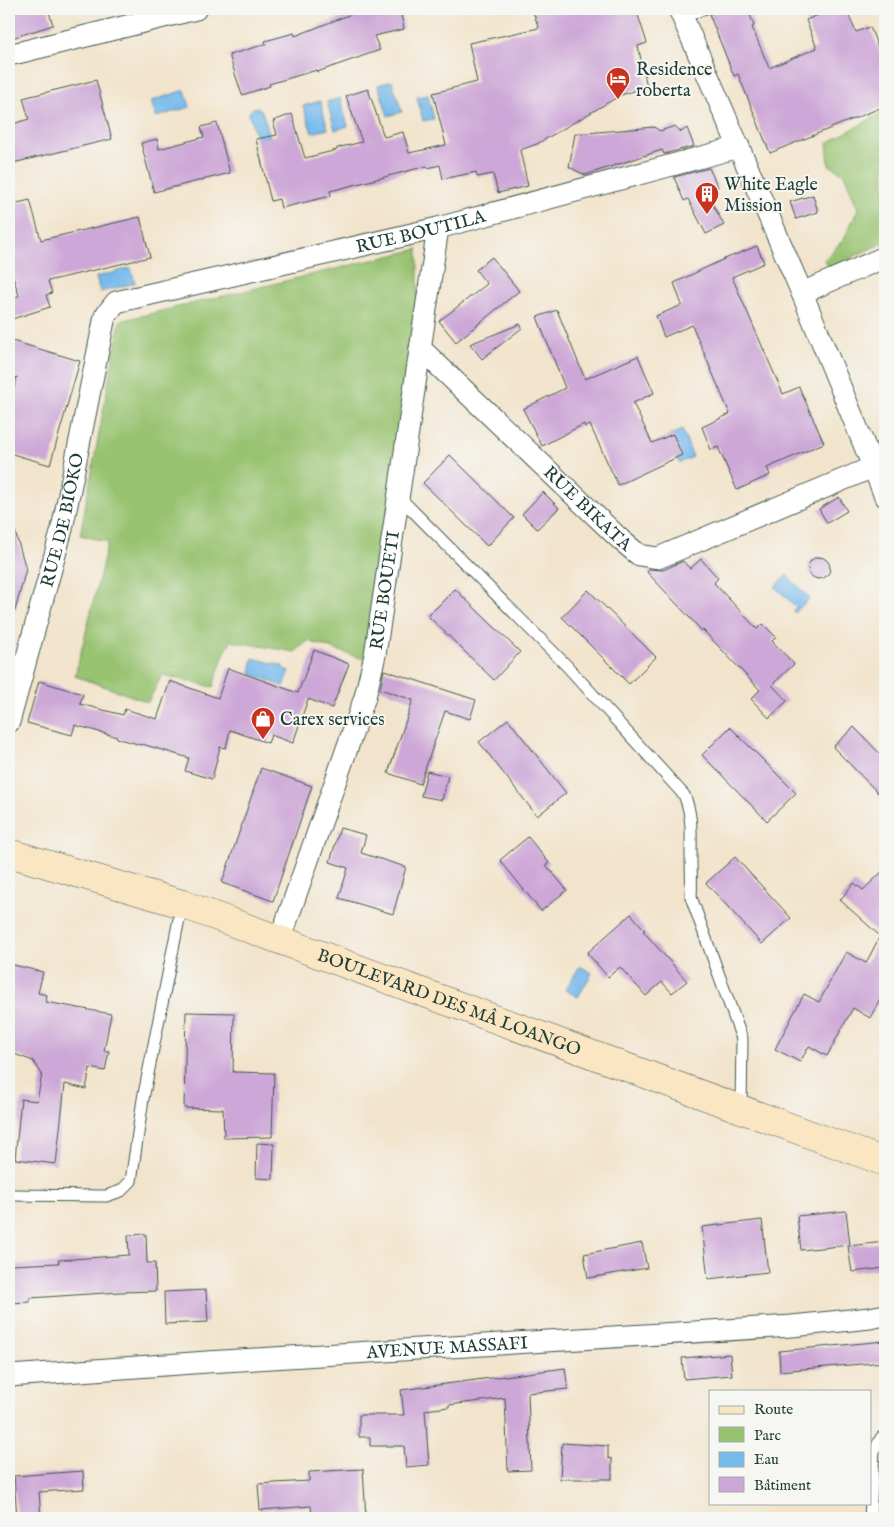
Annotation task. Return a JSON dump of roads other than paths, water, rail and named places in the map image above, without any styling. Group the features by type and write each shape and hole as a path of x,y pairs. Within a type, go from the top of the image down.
{"street":[{"path":"9,55 196,9"},
{"path":"681,13 802,293 885,496"},
{"name":"RUE BOUTILA","path":"105,316 116,302 438,228 739,148"},
{"name":"RUE BOUETI","path":"280,940 365,697 375,655 438,228"},
{"path":"802,293 885,256"},
{"name":"RUE DE BIOKO","path":"9,722 62,529 105,316"},
{"name":"RUE BIKATA","path":"420,348 622,541 639,555 658,558 873,467"},
{"name":"BOULEVARD DES MÂ LOANGO","path":"9,853 182,904 885,1162"},
{"name":"AVENUE MASSAFI","path":"9,1376 792,1326 885,1315"}],"lane":[{"path":"681,13 703,9"},
{"path":"399,497 567,666 684,795 690,807 691,820 693,878 691,897 742,1039 741,1109"},
{"path":"9,1195 106,1196 121,1191 131,1181 143,1099 182,904"},
{"path":"872,1484 874,1451 885,1434"},
{"path":"870,1518 871,1504"}],"water":[{"path":"392,81 402,112 388,116 378,85"},
{"path":"185,90 190,107 156,117 151,101"},
{"path":"428,95 434,119 423,121 417,97"},
{"path":"340,98 348,126 335,130 327,102"},
{"path":"320,101 328,129 312,133 303,106"},
{"path":"254,107 262,111 270,136 257,140 249,114"},
{"path":"131,268 135,283 100,292 96,277"},
{"path":"682,430 693,457 679,463 668,436"},
{"path":"787,575 810,598 795,613 793,611 796,607 775,587"},
{"path":"253,658 283,666 283,669 290,671 284,686 251,674"},
{"path":"580,966 592,973 578,997 565,990"}],"place":[{"name":"Residence roberta","path":"618,100"},
{"name":"White Eagle Mission","path":"707,215"},
{"name":"Carex services","path":"263,740"}]}
